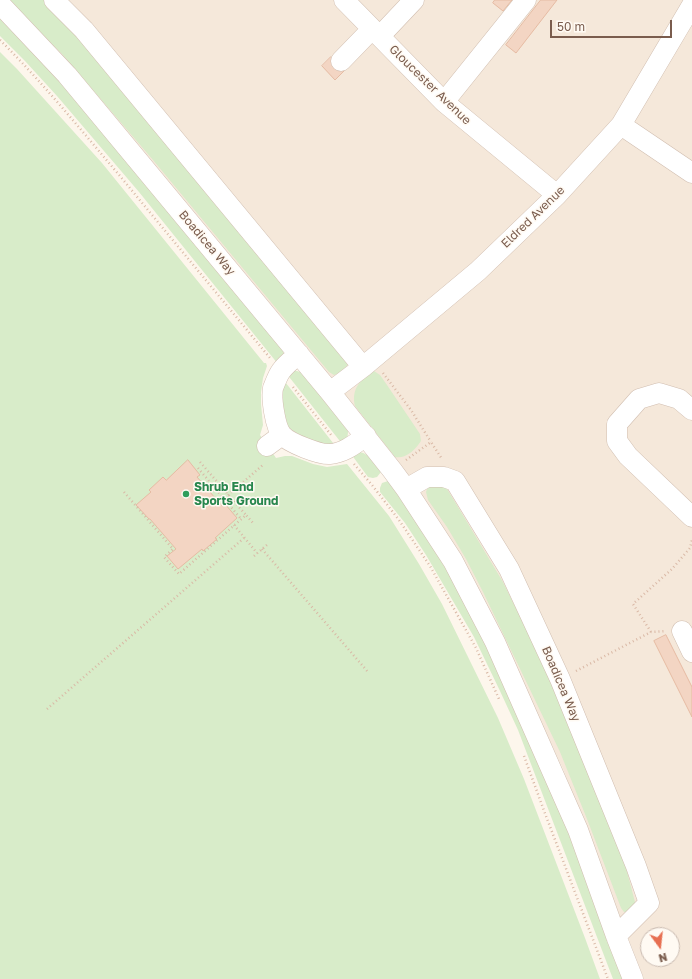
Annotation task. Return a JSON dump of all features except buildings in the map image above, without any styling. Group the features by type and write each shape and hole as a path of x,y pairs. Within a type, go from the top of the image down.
{"street":[{"path":"54,0 84,30 368,363"},
{"name":"Gloucester Avenue","path":"344,0 444,102 557,195"},
{"path":"341,61 414,0"},
{"path":"444,102 526,0"},
{"name":"Boadicea Way","path":"0,4 67,75 366,436 406,489 453,561 495,642 578,830 633,979"},
{"name":"Eldred Avenue","path":"330,392 368,363 478,271 557,195 621,125 692,5"},
{"path":"621,125 692,173"},
{"path":"299,354 280,371 273,388 273,408 277,425 275,441 295,444 310,450 330,454 344,451 366,436"},
{"path":"692,410 679,399 659,393 639,399 617,424 617,441 628,456 692,518"},
{"name":"Boadicea Way","path":"406,489 427,477 444,477 455,481 509,569 560,680 636,866 649,903 616,936"},
{"path":"682,631 692,652"}],"path":[{"path":"0,40 54,98 162,227 399,520 430,566 476,648 499,700"},
{"path":"368,363 411,410 431,442"},
{"path":"200,462 253,523"},
{"path":"198,468 241,519"},
{"path":"219,503 258,468"},
{"path":"124,492 174,548 164,557 179,574 246,515"},
{"path":"234,525 256,555 268,544"},
{"path":"47,709 244,538"},
{"path":"560,680 651,632 633,604 672,569 690,548 692,540"},
{"path":"262,549 368,672"},
{"path":"523,754 608,979"}],"shaded area":[{"path":"6,0 692,0 692,979 644,979 563,769 484,602 404,470 282,318 62,56"}],"green space":[{"path":"7,0 45,0 88,44 348,364 344,370 334,375 329,372 153,160 62,54"},
{"path":"0,16 46,63 282,348 284,354 278,364 139,192 57,96 0,36"},
{"name":"Shrub End Sports Ground","path":"0,52 102,163 264,363 266,363 267,366 261,392 263,425 260,435 276,458 292,456 313,464 327,467 347,464 389,516 442,604 498,718 524,779 600,979 0,979"},
{"path":"291,371 303,373 348,431 347,438 343,445 286,373"},
{"path":"374,371 380,375 420,434 421,441 419,444 413,451 403,457 395,457 355,406 354,395 358,386"},
{"path":"282,378 337,448 314,445 283,424"},
{"path":"360,452 370,457 377,466 381,472 377,477 368,477 351,454"},
{"path":"388,481 430,540 457,587 538,753 624,979 613,979 518,730 474,637 426,555 405,523 380,492 382,483"},
{"path":"441,484 447,489 503,582 557,692 624,860 635,902 635,909 629,913 624,912 621,908 560,752 483,592 447,527 428,500 426,492 428,487"}],"place":[{"name":"Shrub End Sports Ground","path":"186,494"}]}
